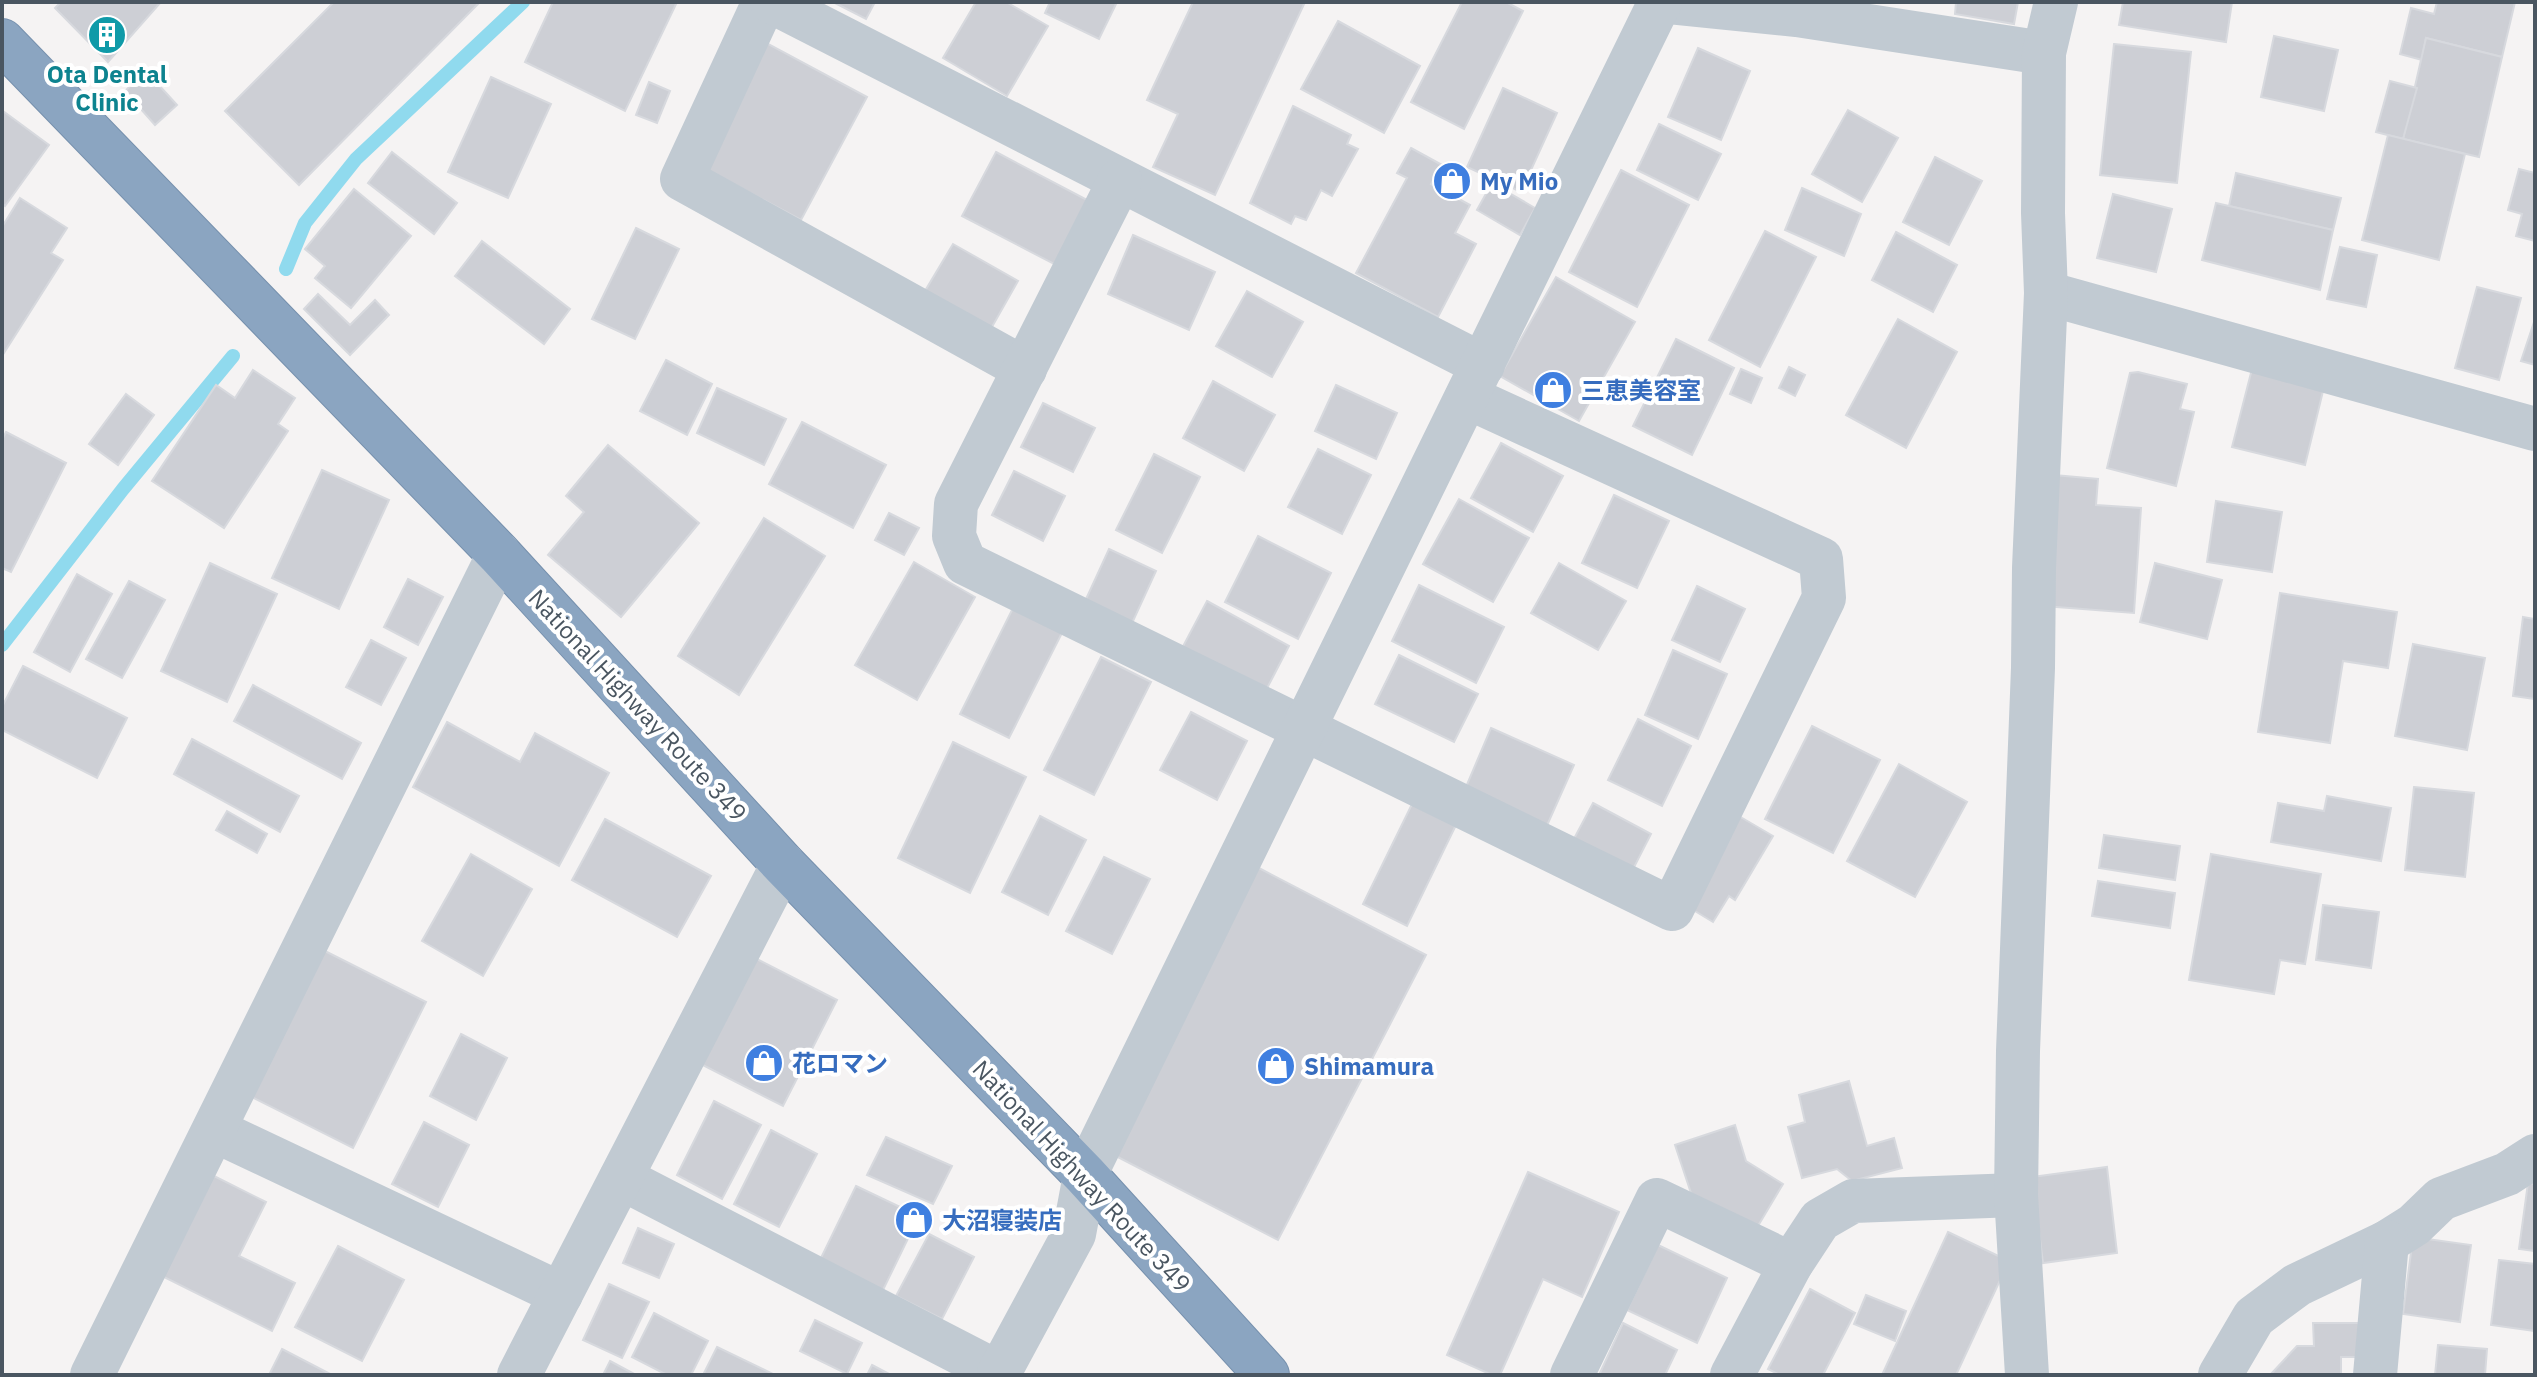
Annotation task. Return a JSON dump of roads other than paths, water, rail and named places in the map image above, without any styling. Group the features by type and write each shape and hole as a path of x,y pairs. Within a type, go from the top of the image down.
{"highway":[{"name":"National Highway Route 349","path":"2,41 499,554 783,864 1085,1175 1267,1375"}],"street":[{"path":"764,2 682,179 1025,369"},
{"path":"772,2 1120,180 1475,381 1821,559 1824,598 1672,909 965,563 954,536 956,504 1120,180"},
{"path":"621,1178 999,1374 1074,1234 1085,1175 1660,2"},
{"path":"1669,2 1797,15 2044,53"},
{"path":"2027,1375 2016,1195 2018,1051 2046,293 2044,53 2056,2"},
{"path":"2046,293 2535,429"},
{"path":"92,1375 499,554"},
{"path":"519,1375 783,864"},
{"path":"214,1130 561,1294"},
{"path":"2220,1375 2254,1317 2297,1285 2387,1242 2414,1225 2441,1199 2507,1174 2535,1156"},
{"path":"1732,1375 1791,1264 1820,1220 1853,1201 2016,1195"},
{"path":"1572,1375 1657,1200 1791,1264"},
{"path":"2375,1375 2387,1242"}],"waterway":[{"path":"286,269 305,223 356,159 523,2"},
{"path":"2,645 123,489 233,356"}],"place":[{"name":"Ota Dental Clinic","path":"107,35"},
{"name":"My Mio","path":"1452,181"},
{"name":"三恵美容室","path":"1553,390"},
{"name":"花ロマン","path":"764,1063"},
{"name":"Shimamura","path":"1276,1066"},
{"name":"大沼寝装店","path":"914,1220"}]}
